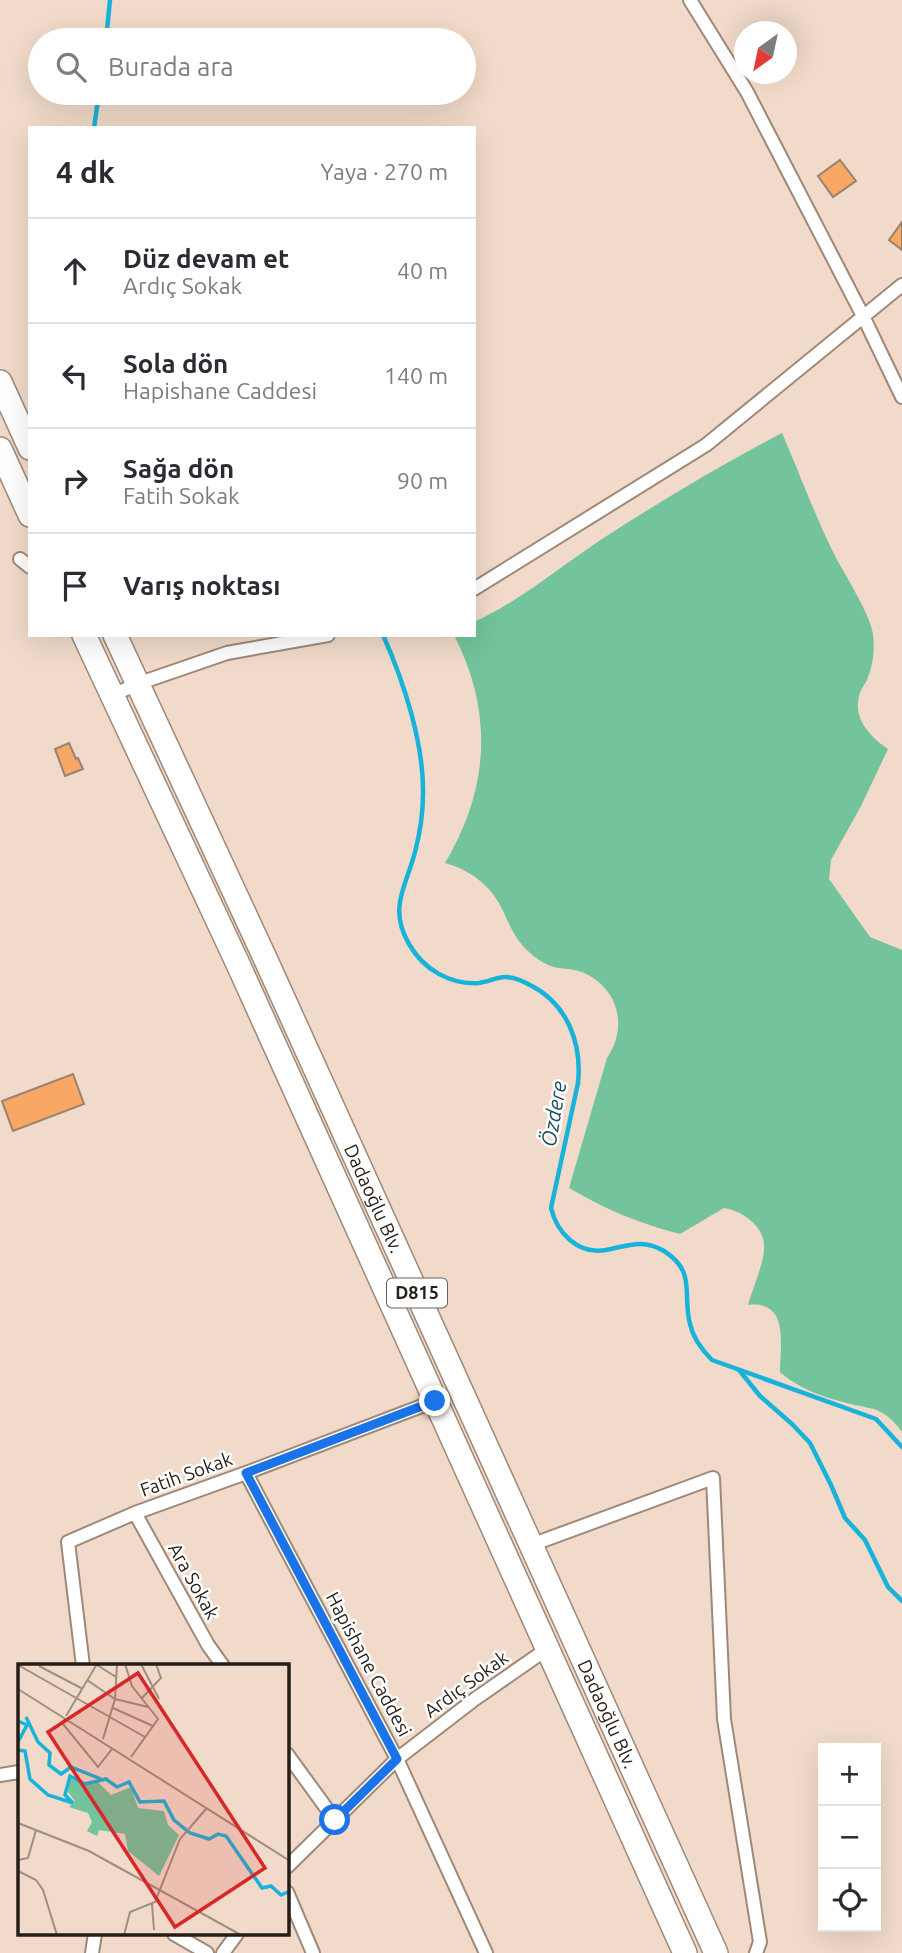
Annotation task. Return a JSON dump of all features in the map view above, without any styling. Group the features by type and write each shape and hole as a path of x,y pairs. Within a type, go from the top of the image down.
{"highway":[{"path":"0,383 28,444"},
{"path":"0,449 28,511"},
{"name":"Dadaoğlu Blv.","path":"85,637 238,964 685,1953"},
{"name":"Dadaoğlu Blv.","path":"116,637 271,971 716,1953"}],"street":[{"path":"690,0 747,92 902,397"},
{"path":"476,588 706,445 902,285"},
{"path":"111,696 137,684 227,653 317,637"},
{"name":"Fatih Sokak","path":"83,1664 68,1542 135,1513 435,1401"},
{"name":"Hapishane Caddesi","path":"246,1473 397,1759 486,1953"},
{"path":"531,1545 713,1478 724,1719 760,1942 756,1953"},
{"name":"Ara Sokak","path":"135,1513 208,1645 222,1664"},
{"name":"Ardıç Sokak","path":"289,1865 397,1759 475,1699 547,1649"},
{"path":"289,1757 335,1820"},
{"path":"0,1775 18,1772"},
{"path":"289,1897 313,1953"},
{"path":"177,1936 207,1953"},
{"path":"223,1953 236,1936"}],"green space":[{"path":"782,433 826,537 861,604 873,634 873,658 859,694 859,712 865,727 888,749 831,860 829,879 870,937 902,950 902,1432 890,1418 879,1411 812,1392 780,1372 781,1338 777,1317 761,1305 748,1305 760,1269 764,1241 757,1227 746,1216 724,1208 680,1234 623,1215 569,1188 607,1058 617,1034 618,1022 612,999 596,980 581,972 548,965 530,953 517,937 494,895 472,875 445,863 471,807 481,750 476,693 455,637 476,637 476,621 523,595 599,541 735,458"}],"building":[{"path":"840,160 856,181 833,197 818,176"},
{"path":"902,222 902,250 889,240"},
{"path":"69,743 83,769 65,776 55,749"},
{"path":"73,1074 84,1104 13,1131 2,1101"}],"waterway":[{"name":"Özdere","path":"107,28 110,0"},
{"name":"Özdere","path":"94,126 97,105"},
{"name":"Özdere","path":"384,637 411,713 422,775 420,831 399,908 403,931 409,944 430,968 448,978 479,983 508,977 524,982 554,1003 570,1026 575,1040 578,1083 551,1208 558,1226 570,1240 586,1249 596,1251 642,1244 664,1251 674,1259 685,1275 691,1329 698,1344 712,1360 876,1419 902,1447"},
{"path":"739,1370 760,1396 810,1443 845,1518 865,1540 888,1587 902,1601"}],"route":[{"path":"335,1820 397,1759 246,1473 435,1401"}]}
